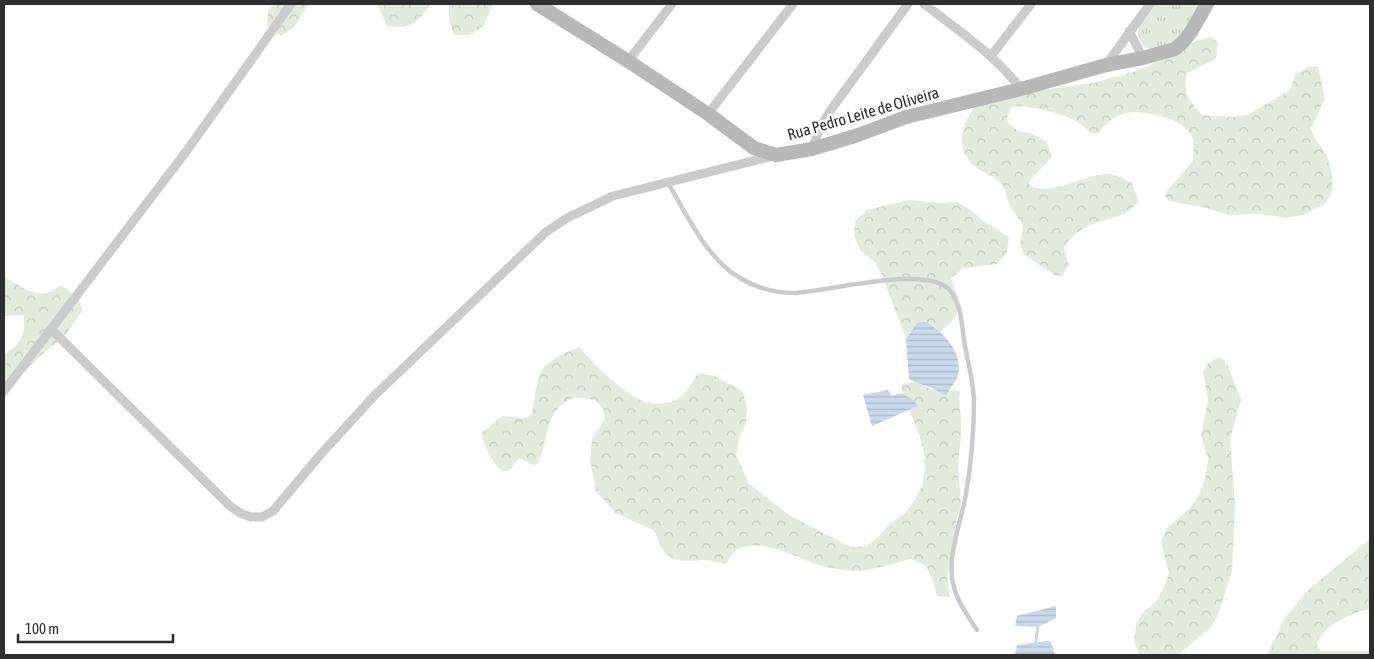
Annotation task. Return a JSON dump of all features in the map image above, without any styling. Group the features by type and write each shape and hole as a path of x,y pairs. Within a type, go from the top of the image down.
{"street":[{"path":"4,391 188,149 291,4"},
{"path":"628,61 672,4"},
{"path":"708,114 794,4"},
{"path":"812,149 820,128 830,110 908,4"},
{"path":"924,4 991,56 1008,72 1021,89"},
{"path":"991,56 1031,4"},
{"path":"1106,65 1150,4"},
{"name":"Rua Pedro Leite de Oliveira","path":"546,6 708,114 754,148 776,155 812,149 858,135 906,117 1175,49 1191,32 1207,4"},
{"path":"1129,31 1143,58"},
{"path":"52,330 230,506 242,514 251,517 262,517 273,511 321,454 374,396 546,232 567,218 613,196 776,155"}],"lane":[{"path":"668,183 707,248 736,276 757,287 776,292 795,293 883,281 921,278 938,282 951,291 959,308 974,398 966,494 951,562 953,584 963,608 977,630"}],"green space":[{"path":"272,4 309,4 294,27 281,36 267,27 268,11"},
{"path":"377,4 430,4 413,24 395,27 387,26"},
{"path":"449,4 493,4 484,25 470,35 454,35 449,20"},
{"path":"1155,4 1204,4 1173,47 1151,51 1143,45 1138,33 1141,22"},
{"path":"1212,37 1218,43 1216,59 1187,73 1186,80 1186,92 1193,105 1202,115 1234,117 1249,114 1290,90 1295,75 1308,67 1318,66 1325,98 1311,128 1314,137 1327,156 1332,173 1332,192 1325,204 1303,215 1286,218 1260,214 1229,215 1203,207 1169,201 1165,196 1167,191 1193,161 1193,139 1188,130 1180,125 1161,116 1130,112 1115,118 1097,134 1094,134 1077,121 1059,114 1035,108 1012,106 1006,121 1018,131 1033,134 1047,142 1052,157 1030,180 1029,185 1047,189 1090,177 1109,174 1124,178 1132,183 1139,202 1124,214 1090,225 1075,234 1064,248 1069,265 1062,276 1054,275 1024,254 1020,245 1023,224 1009,204 1003,186 997,180 974,166 964,152 962,137 966,121 975,107 1035,91 1093,83 1133,72 1195,41"},
{"path":"909,200 941,203 957,202 1009,237 1007,252 997,264 964,268 951,278 958,302 955,316 945,328 910,349 882,275 874,261 861,251 854,237 855,221 867,210"},
{"path":"4,277 25,289 38,293 52,291 60,285 75,295 83,309 65,336 40,356 4,393 4,354 19,342 23,334 24,315 4,316"},
{"path":"580,347 592,362 610,378 637,399 645,402 661,404 676,400 686,392 698,373 715,376 743,392 747,408 746,423 739,438 736,455 749,484 789,515 851,547 867,546 879,536 890,523 904,514 922,486 925,469 924,453 902,390 902,384 917,382 931,389 960,391 961,438 958,469 961,506 957,518 947,581 950,597 937,596 926,566 911,559 862,571 849,570 831,568 772,548 760,546 748,546 738,549 726,564 706,560 683,561 672,558 661,548 653,530 615,513 596,491 590,460 592,439 605,419 603,409 595,400 574,397 560,406 549,426 538,463 534,465 520,458 510,470 500,469 491,458 481,433 503,416 524,418 530,416 537,382 542,371 556,358"},
{"path":"1218,358 1224,360 1228,366 1241,400 1230,439 1235,506 1232,571 1219,612 1212,626 1178,655 1139,655 1134,641 1136,625 1143,612 1156,602 1164,588 1169,573 1161,542 1167,528 1191,507 1200,493 1205,478 1208,459 1201,435 1208,400 1203,372 1208,363"},
{"path":"1370,539 1370,609 1355,613 1337,622 1322,634 1317,648 1321,651 1370,651 1370,655 1267,655 1285,618 1308,590"}],"water":[{"path":"925,322 945,337 955,350 959,366 958,375 947,395 909,379 906,340 917,323"},
{"path":"888,390 892,396 901,393 913,400 918,406 872,426 863,395"},
{"path":"1056,606 1056,618 1038,627 1015,626 1017,616"},
{"path":"1051,642 1055,655 1015,655 1017,645"}],"waterway":[{"path":"1035,646 1038,627"}]}
